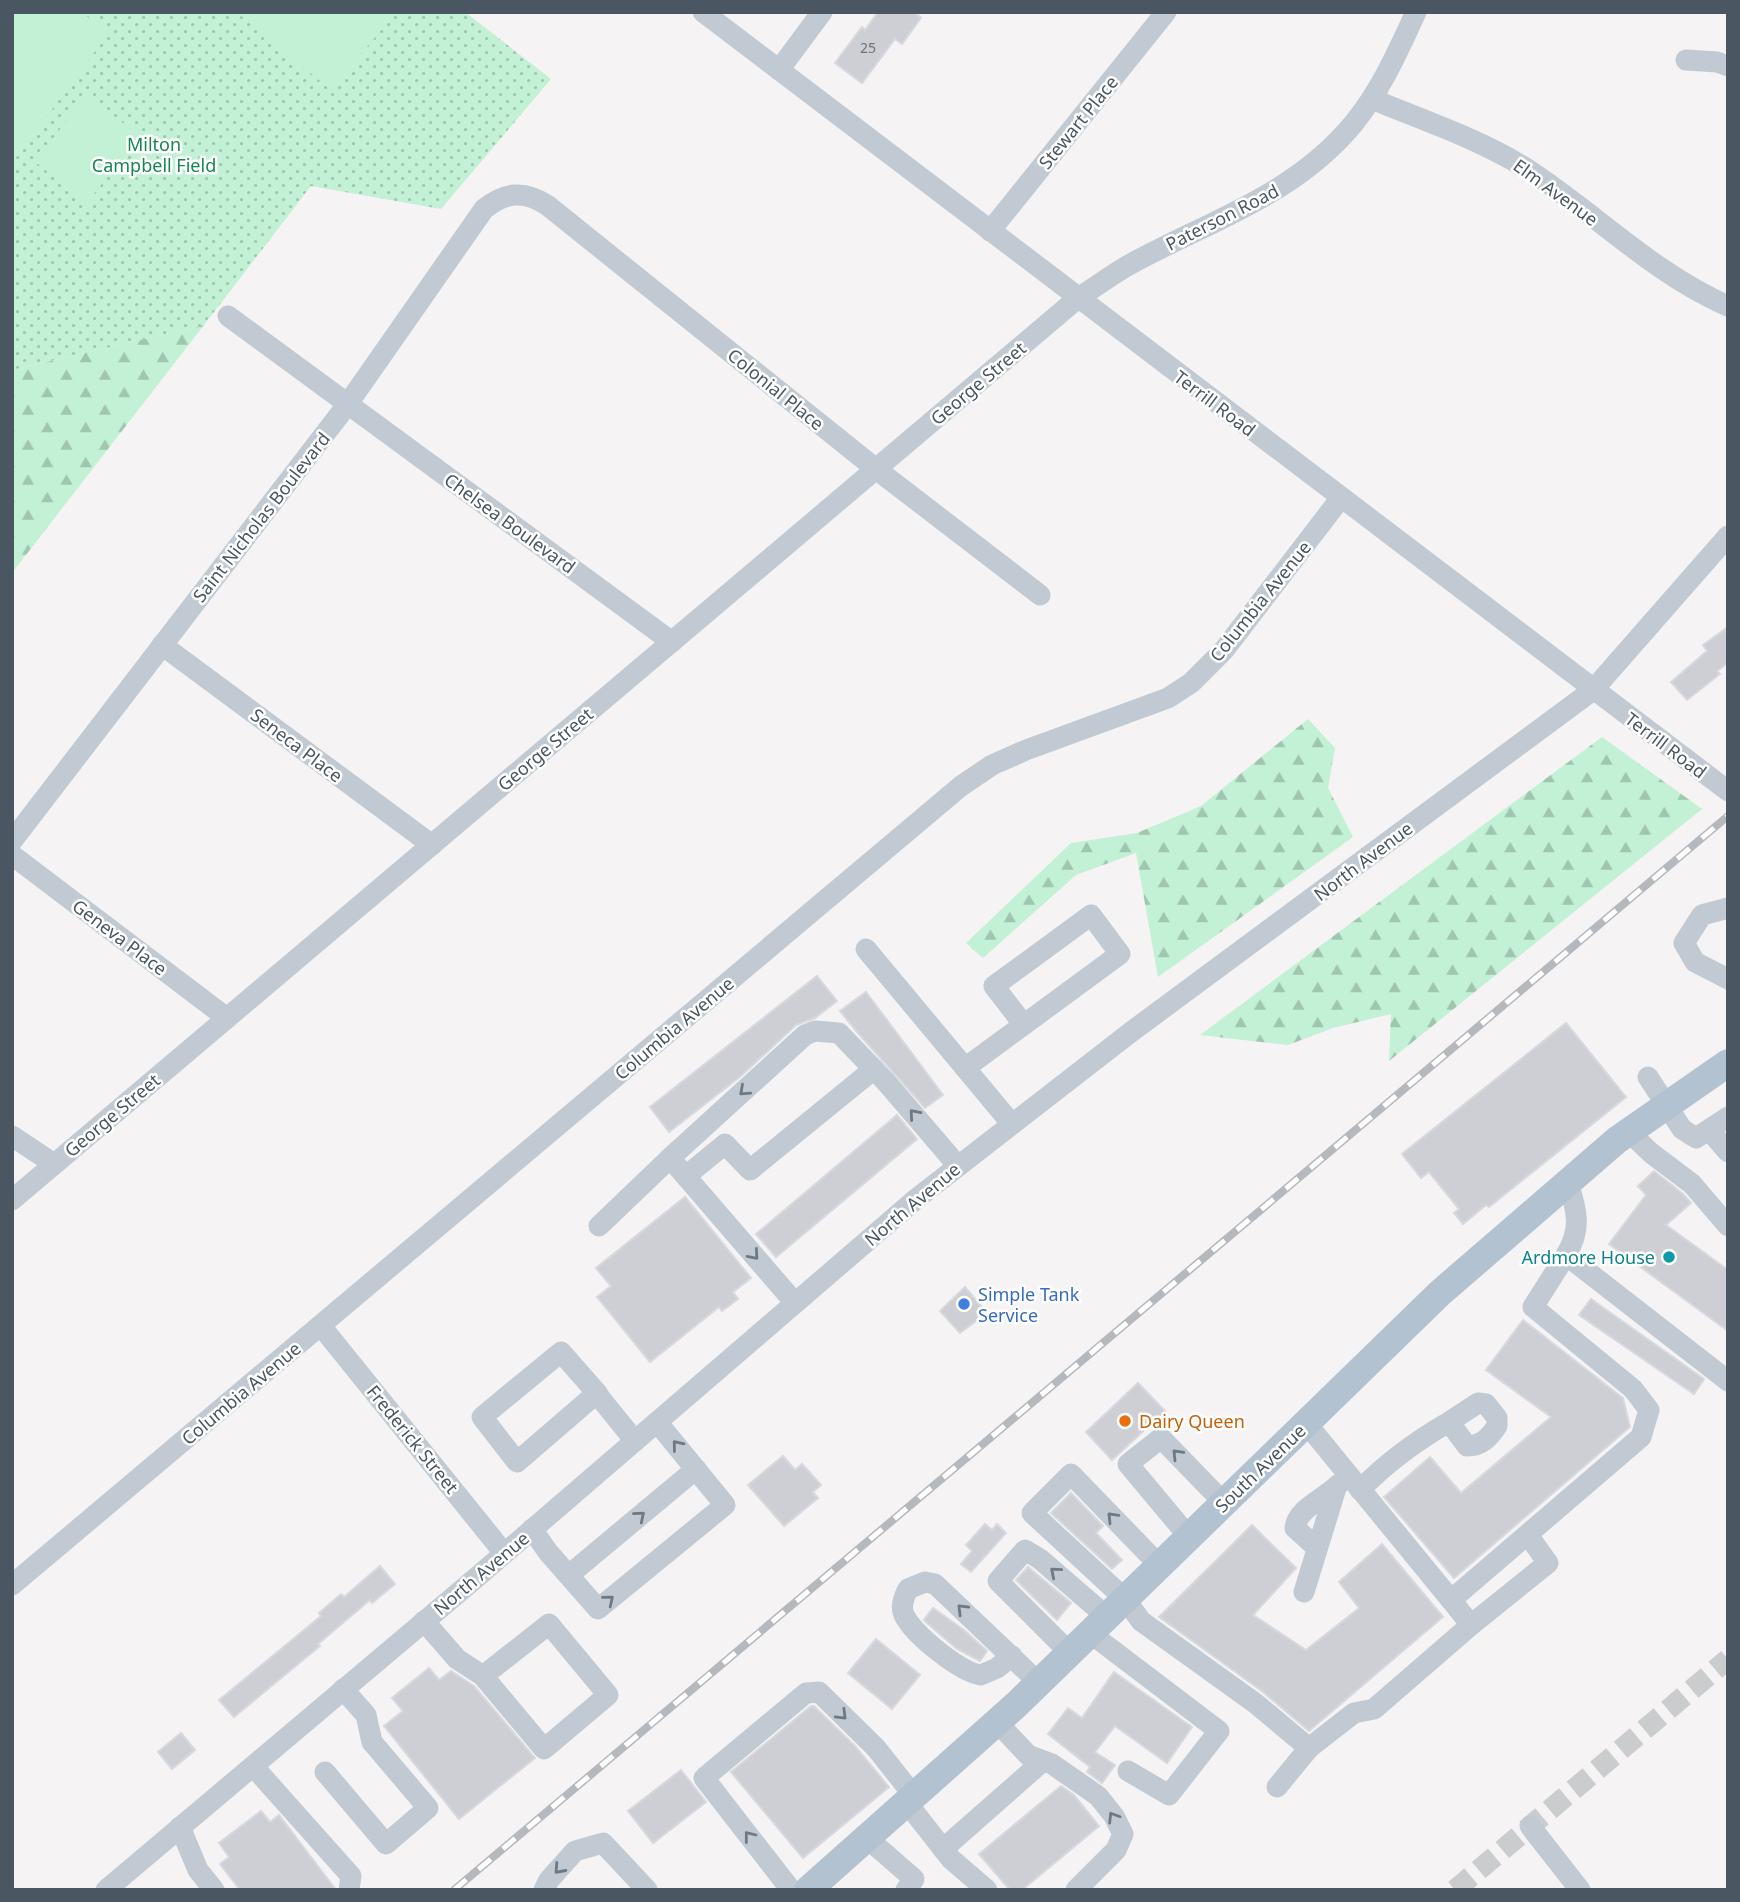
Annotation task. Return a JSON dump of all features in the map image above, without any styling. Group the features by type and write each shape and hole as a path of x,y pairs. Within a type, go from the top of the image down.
{"main road":[{"name":"South Avenue","path":"808,1890 1039,1683 1440,1293 1629,1132 1728,1063"}],"street":[{"name":"Terrill Road","path":"703,12 1728,792"},
{"path":"779,70 822,12"},
{"name":"Stewart Place","path":"990,231 1166,12"},
{"name":"Paterson Road","path":"1078,298 1125,267 1280,188 1332,147 1372,99 1391,68 1416,12"},
{"path":"1686,60 1717,62 1728,66"},
{"name":"Elm Avenue","path":"1372,99 1502,155 1689,286 1728,306"},
{"name":"Saint Nicholas Boulevard","path":"12,841 347,405 484,209 495,200 508,195"},
{"name":"Colonial Place","path":"508,195 536,197 547,205 876,469 1040,595"},
{"name":"George Street","path":"12,1200 1078,298"},
{"name":"Chelsea Boulevard","path":"228,316 672,642"},
{"name":"Columbia Avenue","path":"12,1585 961,786 1003,760 1168,698 1191,683 1224,650 1340,499"},
{"name":"North Avenue","path":"106,1890 795,1303 1011,1123 1593,690 1728,536"},
{"name":"Seneca Place","path":"162,645 432,845"},
{"name":"Geneva Place","path":"12,855 227,1018"},
{"path":"1728,908 1702,915 1684,943 1695,962 1728,979"},
{"path":"965,1068 1024,1025 1120,954 1091,915 994,986 1024,1025"},
{"path":"866,949 1011,1123"},
{"path":"599,1226 804,1035 815,1031 839,1033 958,1166"},
{"path":"686,1176 725,1144 750,1170 874,1069"},
{"path":"1648,1077 1682,1129 1696,1138 1728,1117"},
{"path":"1709,1130 1728,1152"},
{"path":"1629,1132 1651,1153 1692,1184 1728,1226"},
{"path":"12,1136 54,1164"},
{"path":"670,1158 795,1303"},
{"path":"1451,1600 1641,1437 1649,1410 1633,1389 1533,1307 1571,1246 1577,1212 1568,1183"},
{"path":"1566,1255 1728,1381"},
{"name":"Frederick Street","path":"321,1326 504,1553"},
{"path":"597,1393 517,1462 482,1417 561,1352 597,1393 635,1441"},
{"path":"531,1529 598,1609 707,1522 725,1505 657,1422"},
{"path":"1304,1592 1317,1548 1348,1484 1374,1475 1422,1437 1449,1422"},
{"path":"1306,1423 1348,1484 1471,1625"},
{"path":"1189,1537 1128,1464 1161,1438 1224,1503"},
{"path":"569,1575 696,1469"},
{"path":"1160,1566 1071,1474 1032,1513 1107,1616 1141,1621 1255,1703 1309,1748"},
{"path":"1277,1787 1309,1748 1354,1713 1374,1709 1548,1563 1528,1535"},
{"path":"1070,1653 998,1581 1025,1550 1040,1559 1107,1616 1219,1731 1169,1795 1128,1771"},
{"path":"1012,1656 997,1668 981,1675 963,1669 924,1638 904,1615 902,1601 908,1589 925,1582 934,1584 1012,1656 1039,1683"},
{"path":"424,1621 457,1659 483,1676 544,1749 608,1695 549,1624 483,1676"},
{"path":"326,1772 386,1844 428,1808 372,1742 366,1715 343,1689"},
{"path":"791,1890 704,1778 806,1693 819,1692 876,1748 943,1849 973,1880 987,1890"},
{"path":"997,1722 1028,1755 1052,1764 1098,1796 1114,1816 1123,1834 1116,1850 1076,1890"},
{"path":"943,1849 1043,1761"},
{"path":"253,1766 351,1876 349,1890"},
{"path":"1530,1826 1580,1890"},
{"path":"180,1827 198,1870 214,1890"},
{"path":"867,1838 916,1886"},
{"path":"544,1890 549,1880 575,1851 603,1843 647,1890"}],"green space":[{"name":"Milton Campbell Field","path":"12,12 465,12 551,79 441,209 311,186 204,325 12,370"},
{"path":"12,12 81,12 109,33 12,163"},
{"path":"244,12 396,12 331,90 241,16"},
{"path":"86,95 139,135 88,202 35,162"},
{"path":"204,325 12,573 12,370"},
{"path":"1308,719 1335,748 1328,788 1353,837 1158,977 1136,853 1076,875 983,958 966,943 1071,843 1137,833 1201,806"},
{"path":"1602,737 1702,809 1389,1061 1391,1014 1333,1028 1288,1045 1200,1035"}],"building":[{"path":"878,12 914,12 921,18 902,44 895,39 862,83 835,63 862,27 865,30"},
{"path":"1728,627 1728,663 1717,671 1720,674 1687,700 1671,682 1707,651 1703,645"},
{"path":"817,976 837,1001 815,1018 796,1025 741,1076 669,1132 650,1107"},
{"path":"866,992 943,1095 925,1108 840,1011"},
{"path":"1566,1023 1626,1097 1489,1207 1486,1205 1463,1224 1454,1213 1459,1209 1429,1172 1421,1178 1402,1154"},
{"path":"897,1115 917,1139 776,1257 756,1234"},
{"name":"Ardmore House","path":"1654,1171 1691,1203 1666,1225 1728,1270 1728,1331 1609,1244 1646,1195 1638,1186"},
{"path":"685,1197 751,1278 733,1292 738,1299 722,1311 719,1307 650,1362 597,1297 611,1286 596,1268"},
{"name":"Simple Tank Service","path":"965,1287 987,1313 960,1333 940,1311"},
{"path":"1591,1299 1704,1379 1694,1394 1579,1315"},
{"path":"1523,1320 1623,1398 1630,1427 1454,1578 1384,1497 1430,1457 1461,1493 1551,1417 1486,1370"},
{"name":"Dairy Queen","path":"1138,1383 1165,1411 1112,1460 1086,1432"},
{"path":"783,1456 795,1470 802,1464 821,1485 813,1492 818,1498 784,1526 748,1485"},
{"path":"1071,1493 1103,1526 1096,1533 1122,1560 1112,1569 1051,1513"},
{"path":"985,1524 992,1530 997,1524 1006,1533 971,1572 961,1564 972,1551 966,1545"},
{"path":"1252,1525 1296,1568 1253,1615 1306,1650 1359,1608 1339,1582 1382,1544 1443,1617 1309,1731 1263,1692 1159,1617"},
{"path":"380,1566 395,1584 372,1603 370,1600 318,1644 320,1646 234,1717 219,1700 321,1616 319,1613 341,1594 344,1597"},
{"path":"1028,1567 1071,1603 1057,1620 1016,1580"},
{"path":"933,1608 964,1630 987,1651 980,1661 957,1649 924,1620"},
{"path":"876,1639 920,1675 892,1709 848,1673"},
{"path":"429,1668 439,1680 451,1671 474,1686 535,1758 459,1819 384,1726 403,1711 392,1698"},
{"path":"1114,1672 1192,1727 1167,1763 1115,1726 1095,1752 1115,1765 1102,1783 1087,1772 1090,1767 1048,1734 1068,1708 1082,1718"},
{"path":"811,1706 855,1746 889,1787 803,1858 731,1772"},
{"path":"181,1733 195,1750 172,1769 158,1752"},
{"path":"681,1770 706,1802 653,1843 628,1811"},
{"path":"1061,1786 1074,1795 1099,1826 1022,1890 1010,1890 979,1854"},
{"path":"261,1811 270,1822 279,1815 336,1890 240,1890 220,1864 229,1857 219,1843"}],"tunnel":[{"path":"1455,1890 1728,1659"}],"railway":[{"path":"454,1890 1728,816"}],"place":[{"name":"Ardmore House","path":"1669,1257"},
{"name":"Simple Tank Service","path":"964,1304"},
{"name":"Dairy Queen","path":"1125,1421"}]}
